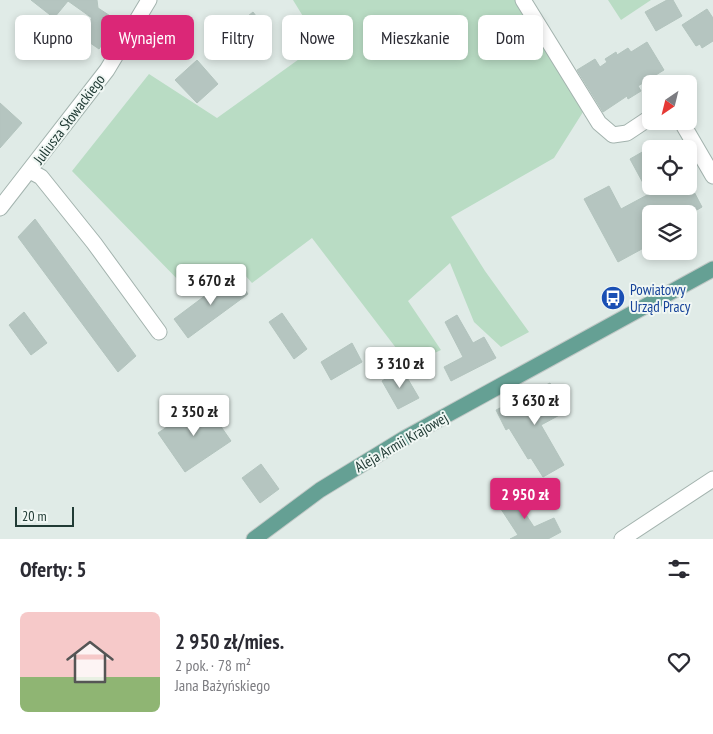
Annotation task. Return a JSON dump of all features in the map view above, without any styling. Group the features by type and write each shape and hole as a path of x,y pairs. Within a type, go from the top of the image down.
{"main road":[{"name":"Aleja Armii Krajowej","path":"254,539 320,490 406,438 713,269"}],"street":[{"name":"Juliusza Słowackiego","path":"0,208 106,70 148,0"},
{"path":"523,0 599,123 613,135 627,133 642,123"},
{"path":"686,130 713,176"},
{"path":"30,170 41,177 94,243 159,332"},
{"path":"622,539 713,480"}],"green space":[{"path":"293,0 522,0 530,15 478,15 478,60 543,60 543,39 583,112 554,158 451,217 485,271 529,332 501,347 474,322 450,263 408,301 441,350 409,365 312,238 252,283 235,264 185,287 72,171 149,74 217,118 298,60 353,60 353,15 302,15"},
{"path":"608,0 651,0 621,20"}],"building":[{"path":"31,0 97,0 98,8 109,15 101,15 101,46 99,49 91,44 91,15 88,15 68,1 56,15 50,15"},
{"path":"667,0 673,0 682,16 656,31 645,12"},
{"path":"707,9 713,18 713,41 702,48 700,44 696,46 682,25"},
{"path":"647,42 664,70 656,75 642,75 642,84 638,86 641,91 628,99 627,96 603,112 577,70 595,59 600,67 607,62 605,59 616,52 617,55 628,48 631,52"},
{"path":"197,60 218,84 197,103 175,80"},
{"path":"0,103 22,123 0,148"},
{"path":"642,152 642,181 630,159"},
{"path":"609,186 621,209 647,195 696,195 702,207 697,210 697,205 642,205 642,249 618,262 584,199"},
{"path":"35,219 136,356 118,372 18,237"},
{"path":"234,274 248,294 188,338 174,319"},
{"path":"24,312 47,343 31,355 9,325"},
{"path":"282,313 307,349 294,359 269,322"},
{"path":"457,315 473,343 484,337 496,358 451,381 444,367 463,357 445,322"},
{"path":"352,343 362,362 331,380 321,362"},
{"path":"402,369 419,398 398,409 382,381"},
{"path":"550,383 567,411 541,425 564,465 543,477 531,458 528,459 509,428 506,430 496,410"},
{"path":"204,402 231,441 185,472 158,433"},
{"path":"261,464 279,489 260,503 242,478"},
{"path":"510,490 534,527 554,518 561,532 548,539 510,539 518,535 495,500"}],"place":[{"name":"Powiatowy Urząd Pracy","path":"613,298"}]}
